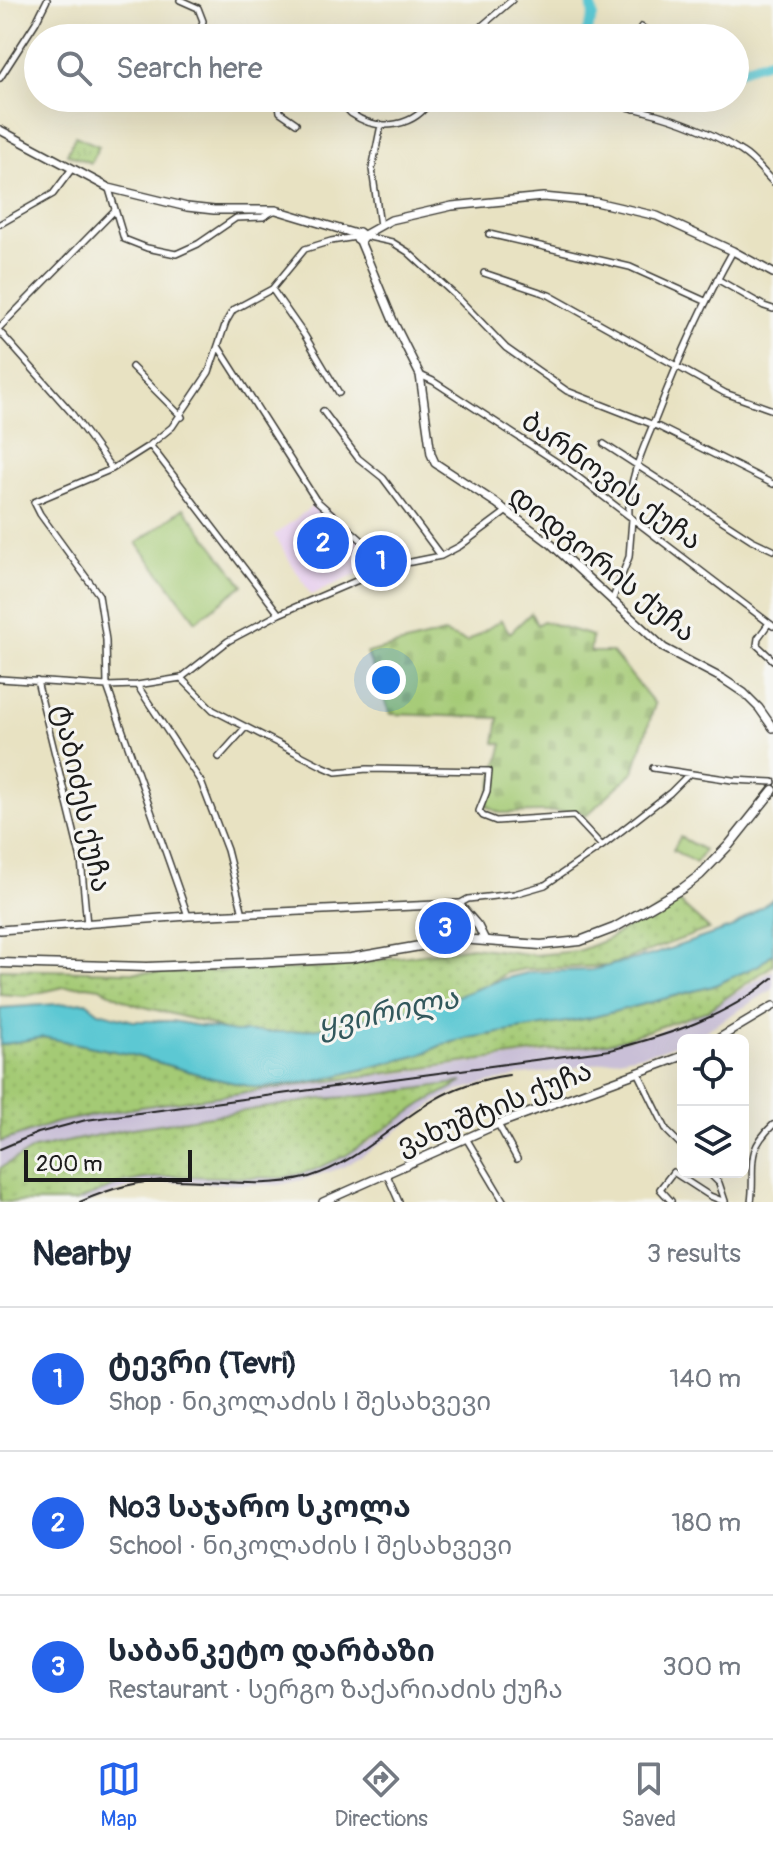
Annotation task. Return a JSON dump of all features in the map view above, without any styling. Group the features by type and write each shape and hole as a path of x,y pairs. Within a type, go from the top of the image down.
{"main road":[{"path":"0,963 147,967 351,958 460,939 541,945 580,941 614,928 700,875 729,845 773,790"}],"street":[{"path":"35,24 47,0"},
{"path":"180,0 198,8 202,24"},
{"path":"484,24 512,0"},
{"path":"0,78 24,41"},
{"path":"280,112 296,123"},
{"path":"350,112 381,125 404,124 419,112"},
{"path":"645,112 719,139 744,153 773,182"},
{"path":"380,226 372,169 381,125"},
{"path":"0,130 109,188 187,207 276,210 360,237 392,242 408,252 506,348 532,369 571,393 653,424 773,484"},
{"path":"0,224 57,191 71,170"},
{"path":"109,188 126,240 172,254 182,253 236,218 263,217 276,210"},
{"path":"188,916 107,686 106,640 99,595 34,502 112,469 150,445 182,417 209,372 233,310 272,289 305,249 360,237 399,217 452,206 543,197 628,207 657,216 773,273"},
{"path":"112,469 70,411 0,329 115,210"},
{"path":"489,234 630,267 705,301"},
{"name":"დიდგორის ქუჩა","path":"360,237 394,323 420,375 432,459 551,544 664,648 744,693 773,728"},
{"path":"612,602 629,557 631,489 638,465 705,301 733,251"},
{"path":"484,273 549,295 725,393 773,410"},
{"path":"717,279 773,309"},
{"path":"272,289 300,328 339,393"},
{"path":"218,345 316,500 391,566"},
{"path":"132,367 182,417"},
{"name":"ბარნოვის ქუჩა","path":"420,375 506,426 566,468 771,625"},
{"path":"323,411 358,458 383,478 441,556"},
{"path":"604,444 702,509 773,550"},
{"path":"150,445 279,614"},
{"path":"0,679 107,686 181,678 228,641 279,614 391,566 441,556 460,546 507,511"},
{"path":"771,625 758,638 757,645 773,660"},
{"path":"181,678 213,710 336,772 367,769 489,771 487,791 479,811 483,816 496,821 574,816 602,846"},
{"name":"ტაბიძეს ქუჩა","path":"37,681 81,860 87,925"},
{"path":"137,685 201,782 227,850 243,915"},
{"path":"219,757 245,728"},
{"path":"653,768 688,775 773,782"},
{"path":"0,930 188,916 459,904 468,899 514,894 545,885 602,846 670,793 688,775"},
{"path":"459,904 478,926 485,940"},
{"path":"726,1034 773,1006"},
{"name":"ვახუშტის ქუჩა","path":"323,1202 498,1124 677,1058"},
{"path":"639,1074 667,1131 677,1141"},
{"path":"498,1124 517,1159"},
{"path":"751,1202 754,1186 752,1160 756,1143 773,1125"},
{"path":"466,1138 504,1202"},
{"path":"671,1201 660,1189 673,1172 725,1202"},
{"path":"387,1175 399,1202"},
{"path":"714,1178 719,1183 725,1202"}],"shaded area":[{"path":"318,502 376,551 369,557 377,565 311,595 274,535"},
{"path":"773,970 773,989 701,1034 677,1034 677,1044 659,1051 522,1075 460,1090 435,1103 367,1153 343,1167 310,1178 278,1185 170,1182 138,1185 89,1202 75,1202 122,1183 144,1179 173,1176 282,1178 314,1170 368,1143 424,1103 461,1083 321,1099 127,1129 34,1149 0,1168 0,1142 58,1122 258,1088 394,1074 596,1046 661,1031 707,1011"}],"green space":[{"path":"75,136 99,146 91,163 67,154"},
{"path":"184,508 243,585 196,621 137,543"},
{"path":"531,613 537,625 543,621 592,636 590,652 612,652 655,704 634,771 586,816 579,811 500,813 486,806 503,744 495,743 499,718 390,714 367,653 444,633 467,642 501,620 510,633"},
{"path":"680,837 704,850 696,863 673,850"},
{"path":"676,899 709,929 608,966 524,969 506,973 484,987 370,1033 234,1035 207,1023 133,1004 100,988 86,986 64,987 25,996 0,994 0,969 171,973 323,968 472,947 535,955 578,951 606,940"},
{"path":"773,953 773,965 707,1011 614,1042 140,1107 58,1122 0,1142 0,1045 43,1037 129,1054 258,1088 316,1081 420,1055 444,1044 469,1038 590,1018 713,986 759,965"},
{"path":"463,1082 424,1103 345,1156 314,1170 282,1178 173,1176 122,1183 75,1202 0,1202 0,1168 34,1149 127,1129 321,1099"}],"water":[{"name":"ყვირილა","path":"773,899 773,953 759,965 713,986 590,1018 469,1038 444,1044 420,1055 316,1081 258,1088 129,1054 43,1037 0,1045 0,1008 86,1002 99,1012 133,1021 172,1021 234,1032 290,1032 333,1026 447,1000 531,972 592,970 652,955 733,927"}],"waterway":[{"path":"590,24 593,16 591,0"},
{"path":"749,67 773,59"}],"railway":[{"path":"0,1149 38,1133 86,1120 610,1050 696,1023 736,1004 773,978"},
{"path":"80,1202 114,1189 150,1181 276,1183 309,1177 359,1153 443,1095 470,1084 509,1075"}],"place":[{"name":"№3 საჯარო სკოლა","path":"323,543"},
{"name":"ტევრი (Tevri)","path":"381,561"},
{"name":"საბანკეტო დარბაზი","path":"445,928"}]}
